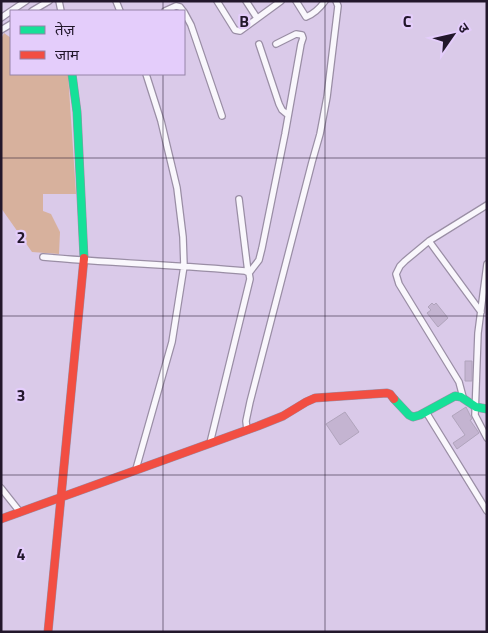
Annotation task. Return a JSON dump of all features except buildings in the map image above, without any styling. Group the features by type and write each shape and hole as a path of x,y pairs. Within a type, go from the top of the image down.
{"street":[{"path":"12,10 26,1"},
{"path":"34,10 49,1"},
{"path":"217,1 235,30 240,30 281,1"},
{"path":"246,1 257,18"},
{"path":"296,1 306,17 320,8 325,1"},
{"path":"246,430 250,402 320,134 327,97 338,6 336,1"},
{"path":"167,10 176,6 182,10"},
{"path":"185,14 191,25 222,116"},
{"path":"42,257 248,272 255,267 262,248 300,44 303,38 302,35 296,34 276,44"},
{"path":"259,44 279,104 288,115"},
{"path":"48,632 84,260 77,112 72,75"},
{"path":"136,469 172,342 184,266 183,237 177,188 161,120 146,75"},
{"path":"210,443 250,279 239,199"},
{"path":"463,397 459,382 399,284 396,274 400,266 429,241 487,204"},
{"path":"429,241 481,312"},
{"path":"487,264 478,333 474,415 487,438"},
{"path":"1,519 283,416 311,400 387,393 409,415 416,416 455,395 460,395 475,406 487,409"},
{"path":"426,412 487,511"},
{"path":"1,488 20,512"}],"shaded area":[{"path":"4,33 10,37 10,75 68,75 76,194 43,194 43,211 51,214 60,232 59,254 32,252 1,208 1,39"}],"traffic: fast":[{"path":"72,75 77,112 84,258"},
{"path":"394,399 413,417 455,396 461,397 476,407 487,409"}],"traffic: jam":[{"path":"48,632 84,258"},
{"path":"1,519 258,426 283,416 315,398 387,393 394,399"}]}
